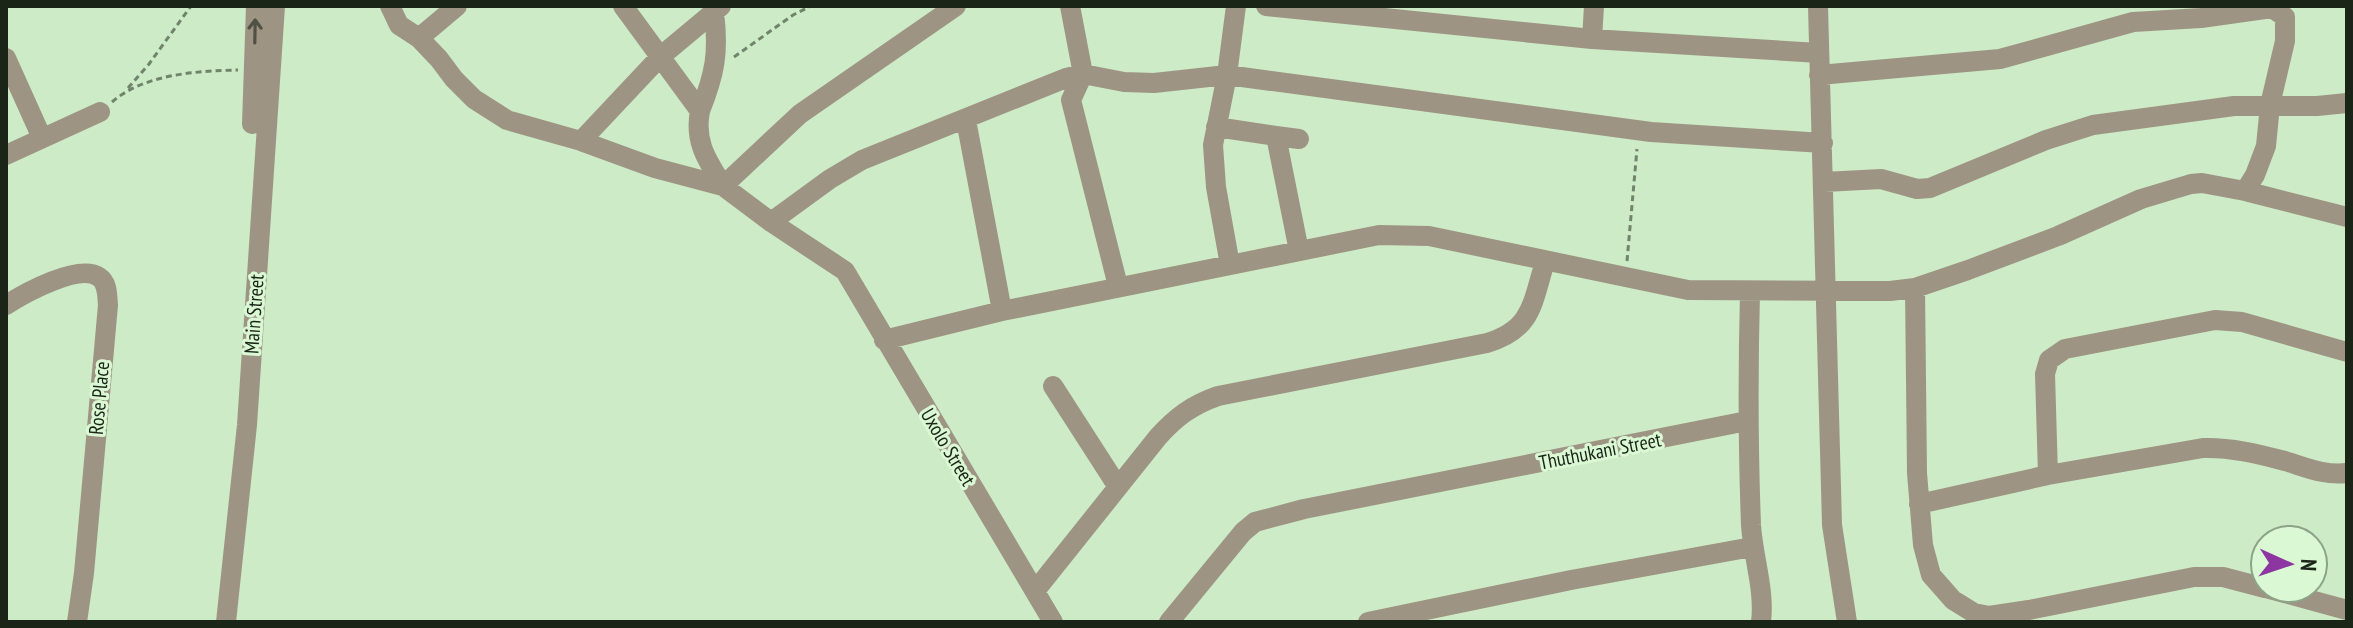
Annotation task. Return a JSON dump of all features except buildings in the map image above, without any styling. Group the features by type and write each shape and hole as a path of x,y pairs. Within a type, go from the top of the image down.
{"street":[{"name":"Main Street","path":"214,622 237,426 251,182 256,6"},
{"name":"Main Street","path":"226,622 247,425 275,6"},
{"path":"390,6 399,25 419,38 474,99 507,120 723,186"},
{"path":"419,38 457,6"},
{"path":"623,6 699,119 700,148 723,186 771,222 862,160 1066,78 1083,74 1124,82 1154,83 1227,75 1639,130 1823,143"},
{"path":"723,186 800,114 956,6"},
{"path":"1070,6 1083,74 1071,100 1118,286"},
{"path":"1230,265 1213,160 1236,6"},
{"path":"1266,6 1592,39 1819,53"},
{"path":"1592,39 1594,6"},
{"path":"1818,6 1832,525 1847,622"},
{"path":"1819,75 2000,59 2133,22 2201,18 2272,8 2285,17 2286,28 2270,105 2266,146 2245,191"},
{"path":"581,141 660,57 718,9"},
{"path":"673,173 683,167 691,150 715,71 718,9"},
{"path":"6,58 42,138"},
{"path":"1824,182 1881,179 1917,189 1930,188 2046,140 2093,125 2234,106 2347,103"},
{"path":"6,155 100,112"},
{"path":"966,120 1002,311"},
{"path":"1216,127 1299,139"},
{"path":"1276,136 1299,251"},
{"path":"884,340 1118,286 1379,235 1412,234 1688,290 1890,291 1915,288 2058,236 2169,189 2202,183 2347,217"},
{"name":"Uxolo Street","path":"771,222 845,271 1053,622"},
{"path":"1035,591 1175,418 1198,403 1218,396 1507,337 1522,324 1529,312 1545,262"},
{"name":"Rose Place","path":"6,305 71,274 87,273 100,277 107,288 84,573 77,622"},
{"path":"1915,288 1919,504 1923,545 1931,575 1953,600 1974,613 1989,616 2194,577 2223,577 2249,584"},
{"path":"1750,292 1747,421 1752,547 1761,622"},
{"path":"2048,475 2045,374 2049,360 2065,349 2215,320 2242,322 2347,352"},
{"path":"1053,386 1118,487"},
{"name":"Thuthukani Street","path":"1169,622 1243,532 1255,522 1304,509 1747,421"},
{"path":"1919,504 2180,450 2218,448 2257,454 2316,471 2347,473"},
{"path":"1368,622 1752,547"},
{"path":"2325,604 2347,610"}],"path":[{"path":"100,112 149,64 191,6"},
{"path":"715,71 793,15 811,6"},
{"path":"125,90 202,71 254,69"},
{"path":"1624,276 1632,226 1639,130"}]}
